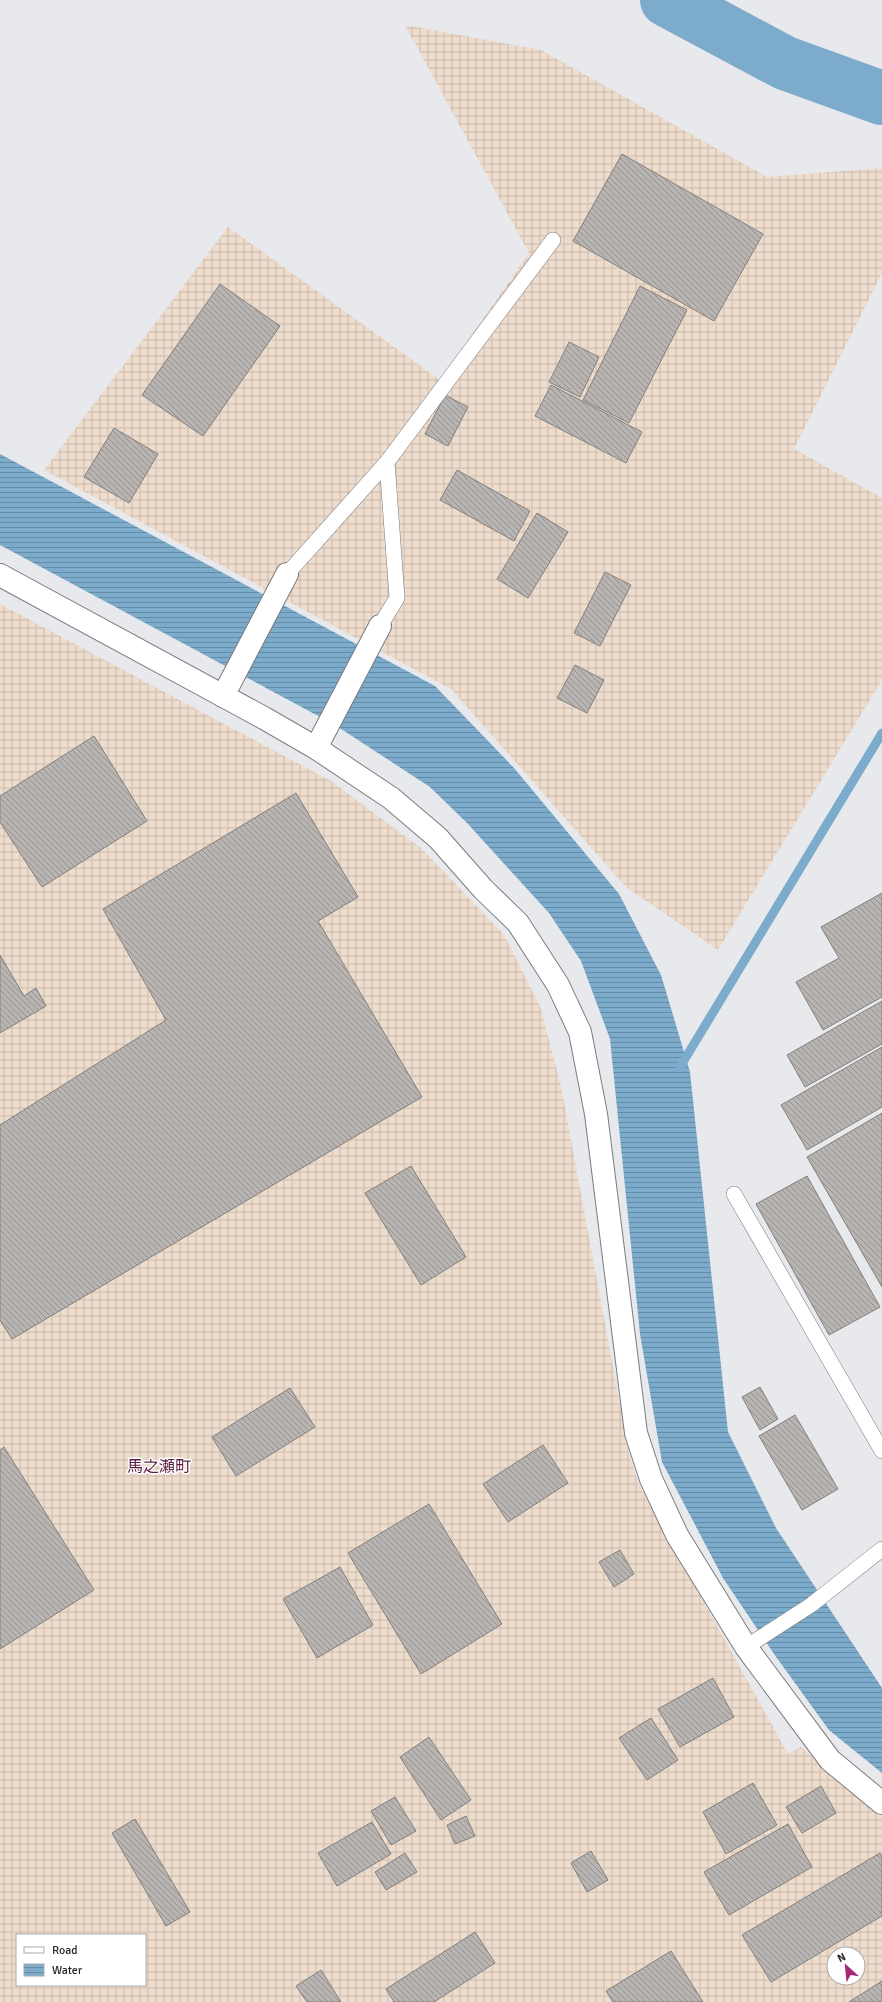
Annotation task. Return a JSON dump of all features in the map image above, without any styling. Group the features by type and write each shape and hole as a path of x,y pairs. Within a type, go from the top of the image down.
{"street":[{"path":"223,696 287,574"},
{"path":"0,575 316,748 391,798 438,838 483,889 518,923 558,985 580,1032 596,1114 636,1433 651,1478 677,1535 830,1760 882,1803"},
{"path":"316,748 380,626"}],"lane":[{"path":"287,574 387,462 553,240"},
{"path":"380,626 397,598 387,462"},
{"path":"734,1194 882,1451"},
{"path":"752,1644 811,1605 882,1549"}],"shaded area":[{"path":"405,25 541,50 767,177 882,168 882,273 794,449 882,498 882,680 718,950 626,887 451,689 44,470 228,227 440,380 529,253"},
{"path":"0,604 331,781 421,848 505,936 540,1006 561,1086 629,1454 639,1485 788,1754 801,1747 882,1817 882,2002 0,2002"}],"water":[{"path":"0,454 435,686 514,768 619,894 661,975 690,1072 728,1432 776,1528 882,1688 882,1773 829,1730 774,1654 723,1578 662,1462 640,1334 610,1039 581,961 549,913 468,824 430,787 335,725 0,545"}],"building":[{"path":"622,154 763,234 714,321 573,241"},
{"path":"220,284 280,326 203,436 142,395"},
{"path":"640,286 687,310 629,423 583,400"},
{"path":"569,342 599,357 580,397 549,382"},
{"path":"551,385 642,432 626,463 535,416"},
{"path":"445,395 468,407 448,446 425,434"},
{"path":"114,428 158,454 129,503 84,477"},
{"path":"457,470 530,511 514,541 440,500"},
{"path":"537,513 568,532 528,598 497,579"},
{"path":"605,572 631,585 600,646 574,633"},
{"path":"575,665 604,680 587,713 557,698"},
{"path":"94,736 147,821 42,887 0,822 0,796"},
{"path":"296,793 358,897 318,921 422,1097 12,1339 0,1320 0,1125 166,1020 103,909"},
{"path":"882,893 882,997 823,1030 796,982 839,958 821,927"},
{"path":"0,955 24,996 36,988 46,1006 0,1033"},
{"path":"882,1001 882,1044 805,1087 787,1055"},
{"path":"882,1047 882,1107 807,1150 781,1105"},
{"path":"882,1113 882,1287 807,1157"},
{"path":"411,1166 466,1257 421,1285 365,1193"},
{"path":"807,1176 880,1307 829,1335 756,1204"},
{"path":"760,1387 778,1419 760,1430 742,1397"},
{"path":"290,1388 315,1427 236,1476 212,1437"},
{"path":"795,1415 838,1489 802,1510 759,1436"},
{"path":"543,1445 568,1483 508,1522 483,1484"},
{"path":"4,1447 94,1590 0,1649 0,1450"},
{"path":"429,1504 502,1624 421,1674 348,1553"},
{"path":"620,1550 634,1574 614,1587 599,1562"},
{"path":"340,1567 373,1625 317,1658 283,1599"},
{"path":"713,1678 734,1717 680,1747 658,1709"},
{"path":"651,1718 678,1760 647,1780 619,1738"},
{"path":"429,1737 471,1800 441,1820 400,1757"},
{"path":"753,1783 777,1825 726,1854 703,1812"},
{"path":"821,1786 836,1813 802,1833 786,1807"},
{"path":"395,1797 416,1831 391,1845 371,1811"},
{"path":"466,1816 475,1836 455,1844 447,1825"},
{"path":"135,1819 190,1912 166,1926 112,1833"},
{"path":"372,1822 391,1854 337,1886 318,1853"},
{"path":"788,1824 812,1867 729,1915 704,1872"},
{"path":"591,1851 608,1880 587,1892 571,1863"},
{"path":"405,1853 417,1872 386,1890 375,1872"},
{"path":"880,1853 882,1857 882,1916 832,1946 826,1946 826,1949 771,1982 742,1935"},
{"path":"475,1932 495,1963 434,2002 394,2002 386,1989"},
{"path":"671,1951 703,2002 613,2002 606,1991"},
{"path":"321,1970 341,2002 307,2002 296,1986"},
{"path":"882,1981 882,2002 849,2002"}],"waterway":[{"path":"667,0 785,63 882,98"},
{"path":"680,1067 882,733"}],"district":[{"name":"馬之瀬町","path":"159,1467"}]}
